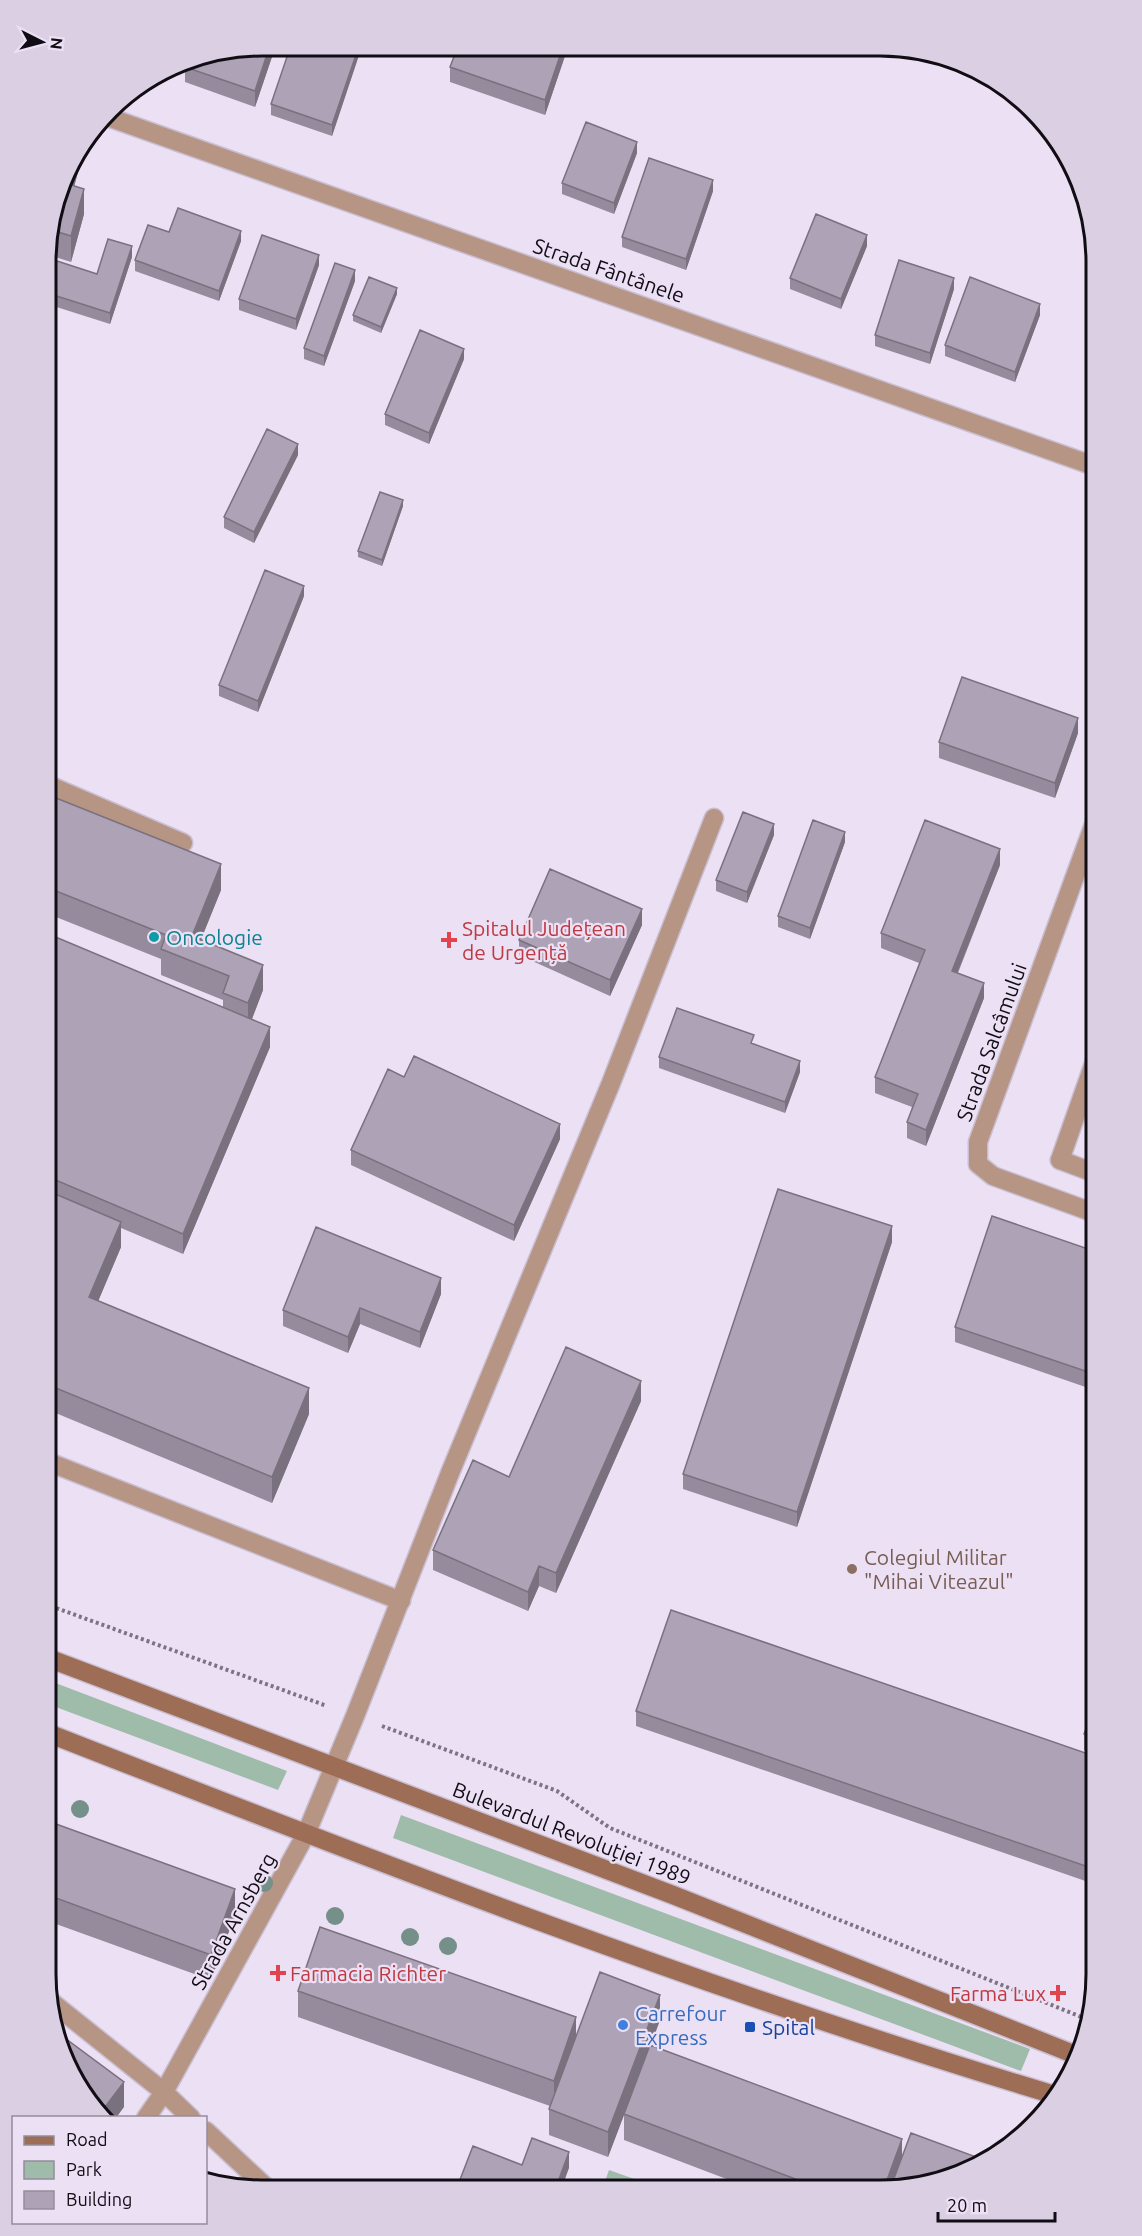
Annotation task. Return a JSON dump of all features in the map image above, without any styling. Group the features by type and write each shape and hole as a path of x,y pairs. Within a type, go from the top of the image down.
{"main road":[{"name":"Bulevardul Revoluției 1989","path":"56,1661 673,1894 1071,2053"},
{"path":"56,1736 306,1834 648,1962 1049,2093"}],"street":[{"name":"Strada Fântânele","path":"114,119 1086,463"},
{"path":"56,788 183,843"},
{"name":"Strada Arnsberg","path":"147,2116 164,2092 306,1834 356,1716 450,1473 611,1083 714,818"},
{"name":"Strada Salcâmului","path":"1086,846 978,1142 978,1164 993,1176 1086,1210"},
{"path":"1086,1086 1060,1160 1086,1170"},
{"path":"56,1465 401,1601"},
{"path":"58,2007 164,2092 189,2116"},
{"path":"207,2132 258,2180"}],"path":[{"path":"56,1608 557,1791 610,1828 1082,2017"}],"green space":[{"path":"56,1683 287,1771 278,1790 56,1707"},
{"path":"401,1815 1030,2049 1021,2071 393,1838"},
{"path":"609,2170 637,2180 606,2180"}],"building":[{"path":"266,56 255,91 190,69 221,59"},
{"path":"287,56 356,56 332,125 271,104"},
{"path":"454,56 560,56 545,100 450,67"},
{"path":"586,122 637,142 614,203 562,183"},
{"path":"649,158 713,180 686,259 622,237"},
{"path":"70,185 84,189 71,236 58,232"},
{"path":"178,208 241,231 219,291 135,260 148,225 169,232"},
{"path":"816,214 867,235 841,299 790,278"},
{"path":"262,235 319,255 296,319 239,299"},
{"path":"108,239 132,246 110,313 56,296 57,261 97,274"},
{"path":"899,260 954,278 930,353 875,335"},
{"path":"335,263 355,270 324,356 304,348"},
{"path":"369,277 397,288 381,327 353,315"},
{"path":"970,277 1040,304 1015,372 945,345"},
{"path":"420,330 464,349 429,433 385,414"},
{"path":"267,429 298,444 254,532 224,517"},
{"path":"380,492 403,500 382,560 358,551"},
{"path":"265,570 304,586 258,701 219,685"},
{"path":"962,677 1078,718 1055,783 939,742"},
{"name":"Oncologie","path":"56,798 221,864 192,936 263,965 248,1003 223,993 229,976 161,949 166,935 56,891"},
{"path":"743,812 774,824 747,892 716,880"},
{"path":"813,820 845,832 810,928 778,916"},
{"path":"925,820 1000,849 952,971 984,983 926,1130 907,1122 918,1094 875,1077 925,950 881,933"},
{"path":"550,869 642,909 610,980 519,940"},
{"path":"56,937 270,1027 183,1234 56,1180"},
{"path":"677,1008 754,1035 751,1043 800,1061 785,1102 659,1057"},
{"path":"414,1056 560,1124 514,1225 351,1150 388,1069 404,1077"},
{"path":"778,1189 892,1226 797,1512 683,1474"},
{"path":"56,1194 121,1222 89,1297 309,1388 272,1477 56,1388"},
{"path":"992,1216 1086,1248 1086,1371 955,1327"},
{"path":"316,1227 441,1278 420,1332 360,1308 348,1337 283,1310"},
{"path":"566,1347 641,1381 556,1573 539,1566 528,1592 433,1550 473,1460 509,1477"},
{"path":"671,1610 1086,1753 1086,1866 636,1711"},
{"path":"56,1824 235,1889 211,1955 56,1898"},
{"path":"320,1927 576,2017 554,2081 298,1991"},
{"path":"600,1972 660,1995 608,2132 549,2109"},
{"path":"65,2038 124,2082 105,2107 90,2089"},
{"path":"650,2045 902,2139 887,2180 798,2180 624,2114"},
{"path":"911,2133 975,2157 947,2170 921,2177 893,2180"},
{"path":"532,2138 569,2152 559,2180 460,2180 473,2146 522,2165"}],"place":[{"name":"Oncologie","path":"154,937"},
{"name":"Spitalul Județean de Urgență","path":"449,940"},
{"name":"Colegiul Militar \"Mihai Viteazul\"","path":"852,1569"},
{"name":"Farmacia Richter","path":"278,1973"},
{"name":"Farma Lux","path":"1058,1993"},
{"name":"Carrefour Express","path":"623,2025"},
{"name":"Spital","path":"750,2027"}]}
